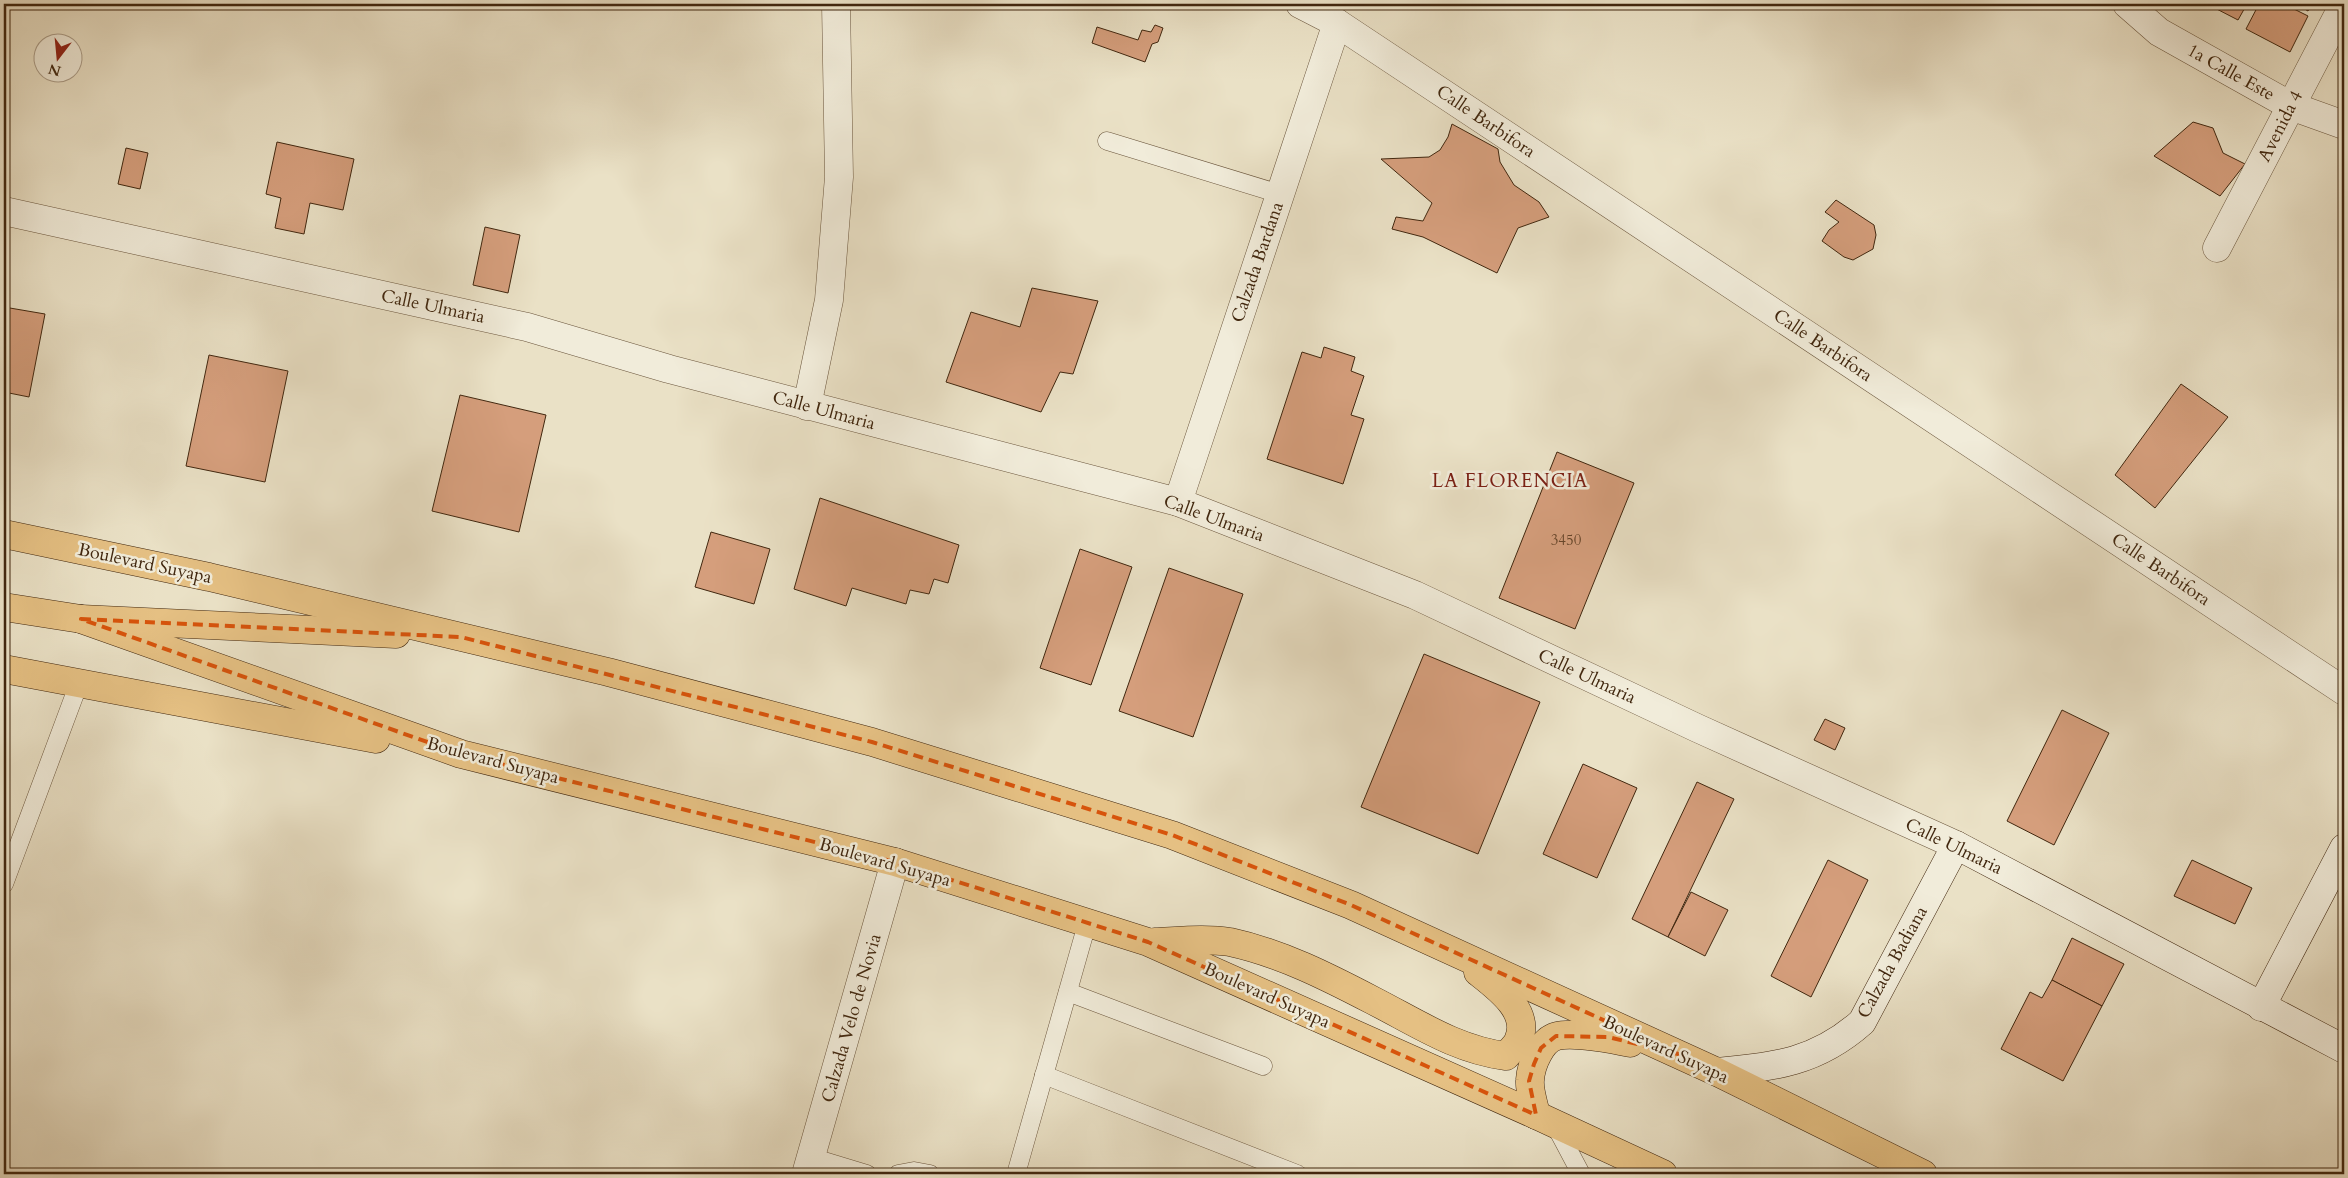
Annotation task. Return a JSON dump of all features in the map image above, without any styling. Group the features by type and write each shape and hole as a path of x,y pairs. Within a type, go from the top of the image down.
{"main road":[{"name":"Boulevard Suyapa","path":"4,534 209,577 608,672 872,742 1172,836 1351,905 1452,950 1718,1072 1923,1174"},
{"name":"Boulevard Suyapa","path":"4,607 82,619 461,637"},
{"name":"Boulevard Suyapa","path":"82,619 461,754 895,862 1148,942 1545,1119 1663,1174"},
{"path":"4,669 461,754"},
{"path":"1148,942 1199,940 1230,942 1287,959 1375,1001 1429,1032 1483,1053 1506,1056 1519,1040 1521,1020 1512,1002 1452,950"},
{"path":"1545,1119 1529,1081 1541,1048 1556,1036 1608,1037 1678,1054"}],"street":[{"path":"807,406 829,300 839,178 836,4"},
{"name":"Calle Barbifora","path":"1300,4 1337,23 2344,691"},
{"name":"1a Calle Este","path":"2127,4 2159,32 2291,106 2344,125"},
{"name":"Avenida 4","path":"2217,248 2344,4"},
{"name":"Calzada Bardana","path":"1178,502 1337,23"},
{"name":"Calle Ulmaria","path":"4,211 527,327 669,369 1178,502 1414,595 1697,728 1956,845 2344,1049"},
{"name":"Calzada Badiana","path":"1718,1072 1761,1069 1804,1059 1848,1035 1862,1022 1956,845"},
{"path":"2261,1006 2344,848"},
{"name":"Calzada Velo de Novia","path":"808,1166 895,862"}],"lane":[{"path":"1107,141 1280,194"},
{"path":"4,884 79,683"},
{"path":"1016,1174 1087,924"},
{"path":"1068,992 1263,1066"},
{"path":"1044,1076 1289,1173"},
{"path":"1545,1119 1581,1174"},
{"path":"808,1166 867,1174"},
{"path":"898,1174 914,1171 930,1174"}],"highlighted area":[{"path":"81,619 461,637 872,742 1172,835 1351,905 1678,1054 1608,1037 1556,1036 1541,1048 1529,1081 1536,1115 1148,942 895,862 461,754"}],"building":[{"path":"2207,4 2247,4 2238,20"},
{"path":"2259,4 2284,4 2308,16 2290,52 2246,29"},
{"path":"2296,4 2312,4 2308,11"},
{"path":"1155,25 1163,28 1158,42 1152,44 1145,62 1092,43 1097,27 1138,40 1142,30 1151,32"},
{"path":"2193,122 2213,128 2223,153 2245,164 2220,196 2154,156"},
{"path":"1452,124 1498,149 1500,162 1514,185 1539,202 1549,217 1518,228 1497,273 1423,237 1392,229 1396,217 1423,221 1432,203 1381,159 1429,157 1440,150 1448,137"},
{"path":"277,142 354,159 343,210 310,203 304,234 275,228 281,198 266,194"},
{"path":"126,148 148,153 140,189 118,184"},
{"path":"1836,200 1874,225 1876,235 1873,249 1853,260 1844,257 1822,241 1829,230 1839,222 1825,212"},
{"path":"485,227 520,235 508,293 473,285"},
{"path":"1032,288 1098,301 1073,374 1060,372 1041,412 946,382 971,312 1020,327"},
{"path":"4,307 45,314 29,397 4,392"},
{"path":"1324,347 1355,357 1351,371 1364,376 1351,415 1364,419 1343,484 1267,459 1302,352 1321,358"},
{"path":"209,355 288,371 265,482 186,466"},
{"path":"2181,384 2228,417 2155,508 2115,475"},
{"path":"460,395 546,415 519,532 432,511"},
{"path":"1557,452 1634,483 1575,629 1499,598"},
{"path":"820,498 959,545 948,583 934,579 929,594 910,590 906,604 852,588 846,606 794,589"},
{"path":"711,532 770,549 754,604 695,587"},
{"path":"1080,549 1132,567 1091,685 1040,668"},
{"path":"1169,568 1243,594 1193,737 1119,711"},
{"path":"1424,654 1540,702 1478,854 1361,807"},
{"path":"2062,710 2109,733 2054,845 2007,821"},
{"path":"1825,719 1845,728 1835,750 1814,740"},
{"path":"1583,764 1637,788 1597,878 1543,854"},
{"path":"1697,782 1734,799 1668,937 1632,919"},
{"path":"1828,860 1868,880 1811,997 1771,976"},
{"path":"2192,860 2252,888 2235,924 2174,896"},
{"path":"1691,892 1728,910 1705,956 1668,937"},
{"path":"2072,938 2124,964 2102,1006 2052,980"},
{"path":"2052,980 2102,1006 2063,1081 2001,1049 2030,992 2042,998"}],"district":[{"name":"LA FLORENCIA","path":"1510,480"}]}
